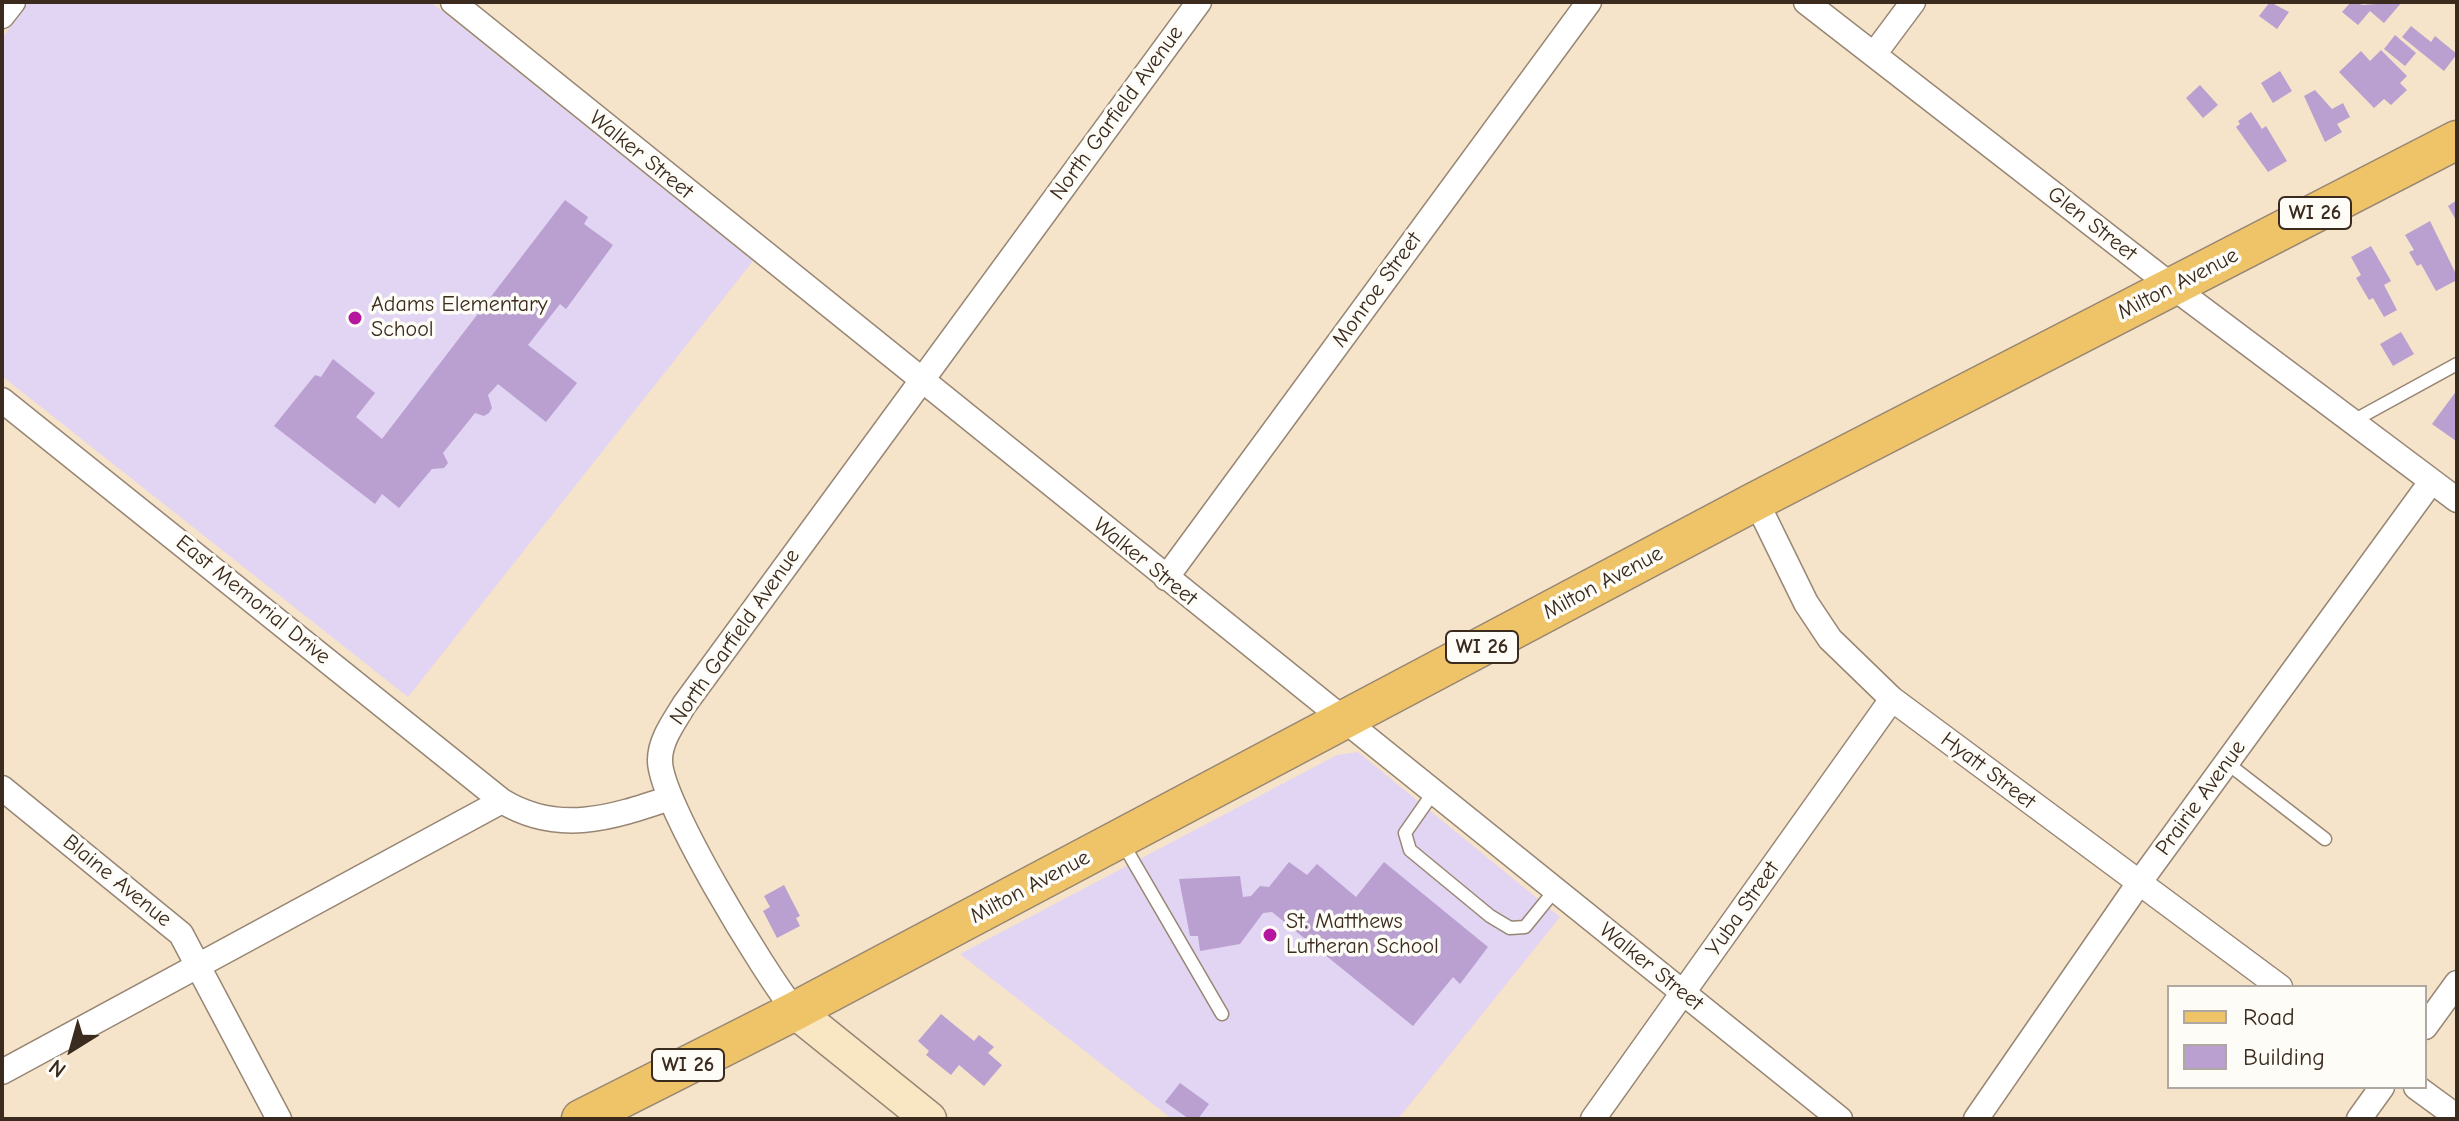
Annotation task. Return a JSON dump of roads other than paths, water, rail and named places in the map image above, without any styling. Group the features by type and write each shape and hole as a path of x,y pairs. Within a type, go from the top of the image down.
{"main road":[{"name":"Milton Avenue","path":"581,1119 795,1011 1756,501 2457,140"},
{"path":"795,1011 913,1111"}],"street":[{"path":"2,16 13,2"},
{"name":"Walker Street","path":"453,2 919,381 1840,1119"},
{"name":"North Garfield Avenue","path":"670,798 659,758 672,726 919,381 1199,2"},
{"name":"Monroe Street","path":"1166,578 1589,2"},
{"name":"Glen Street","path":"1806,2 2173,287 2457,500"},
{"path":"1875,53 1913,2"},
{"name":"East Memorial Drive","path":"2,400 502,801"},
{"name":"Prairie Avenue","path":"1976,1119 2139,883 2431,482"},
{"name":"Hyatt Street","path":"1756,501 1806,603 1830,639 1892,699 2277,985"},
{"name":"Yuba Street","path":"1593,1119 1892,699"},
{"name":"Blaine Avenue","path":"2,788 169,921 181,934 279,1119"},
{"path":"2,1072 502,801 526,815 549,821 573,821 632,811 670,798 757,959 795,1011"},
{"path":"2427,1024 2457,983"},
{"path":"2359,1119 2381,1089"},
{"path":"2419,1089 2457,1117"}],"lane":[{"path":"2353,421 2457,364"},
{"path":"2227,763 2325,839"},
{"path":"1433,793 1405,833 1410,850 1490,916 1510,928 1525,927 1555,890"},
{"path":"1121,839 1222,1014"}],"place":[{"name":"Adams Elementary School","path":"355,318"},
{"name":"St. Matthews Lutheran School","path":"1270,935"}]}
